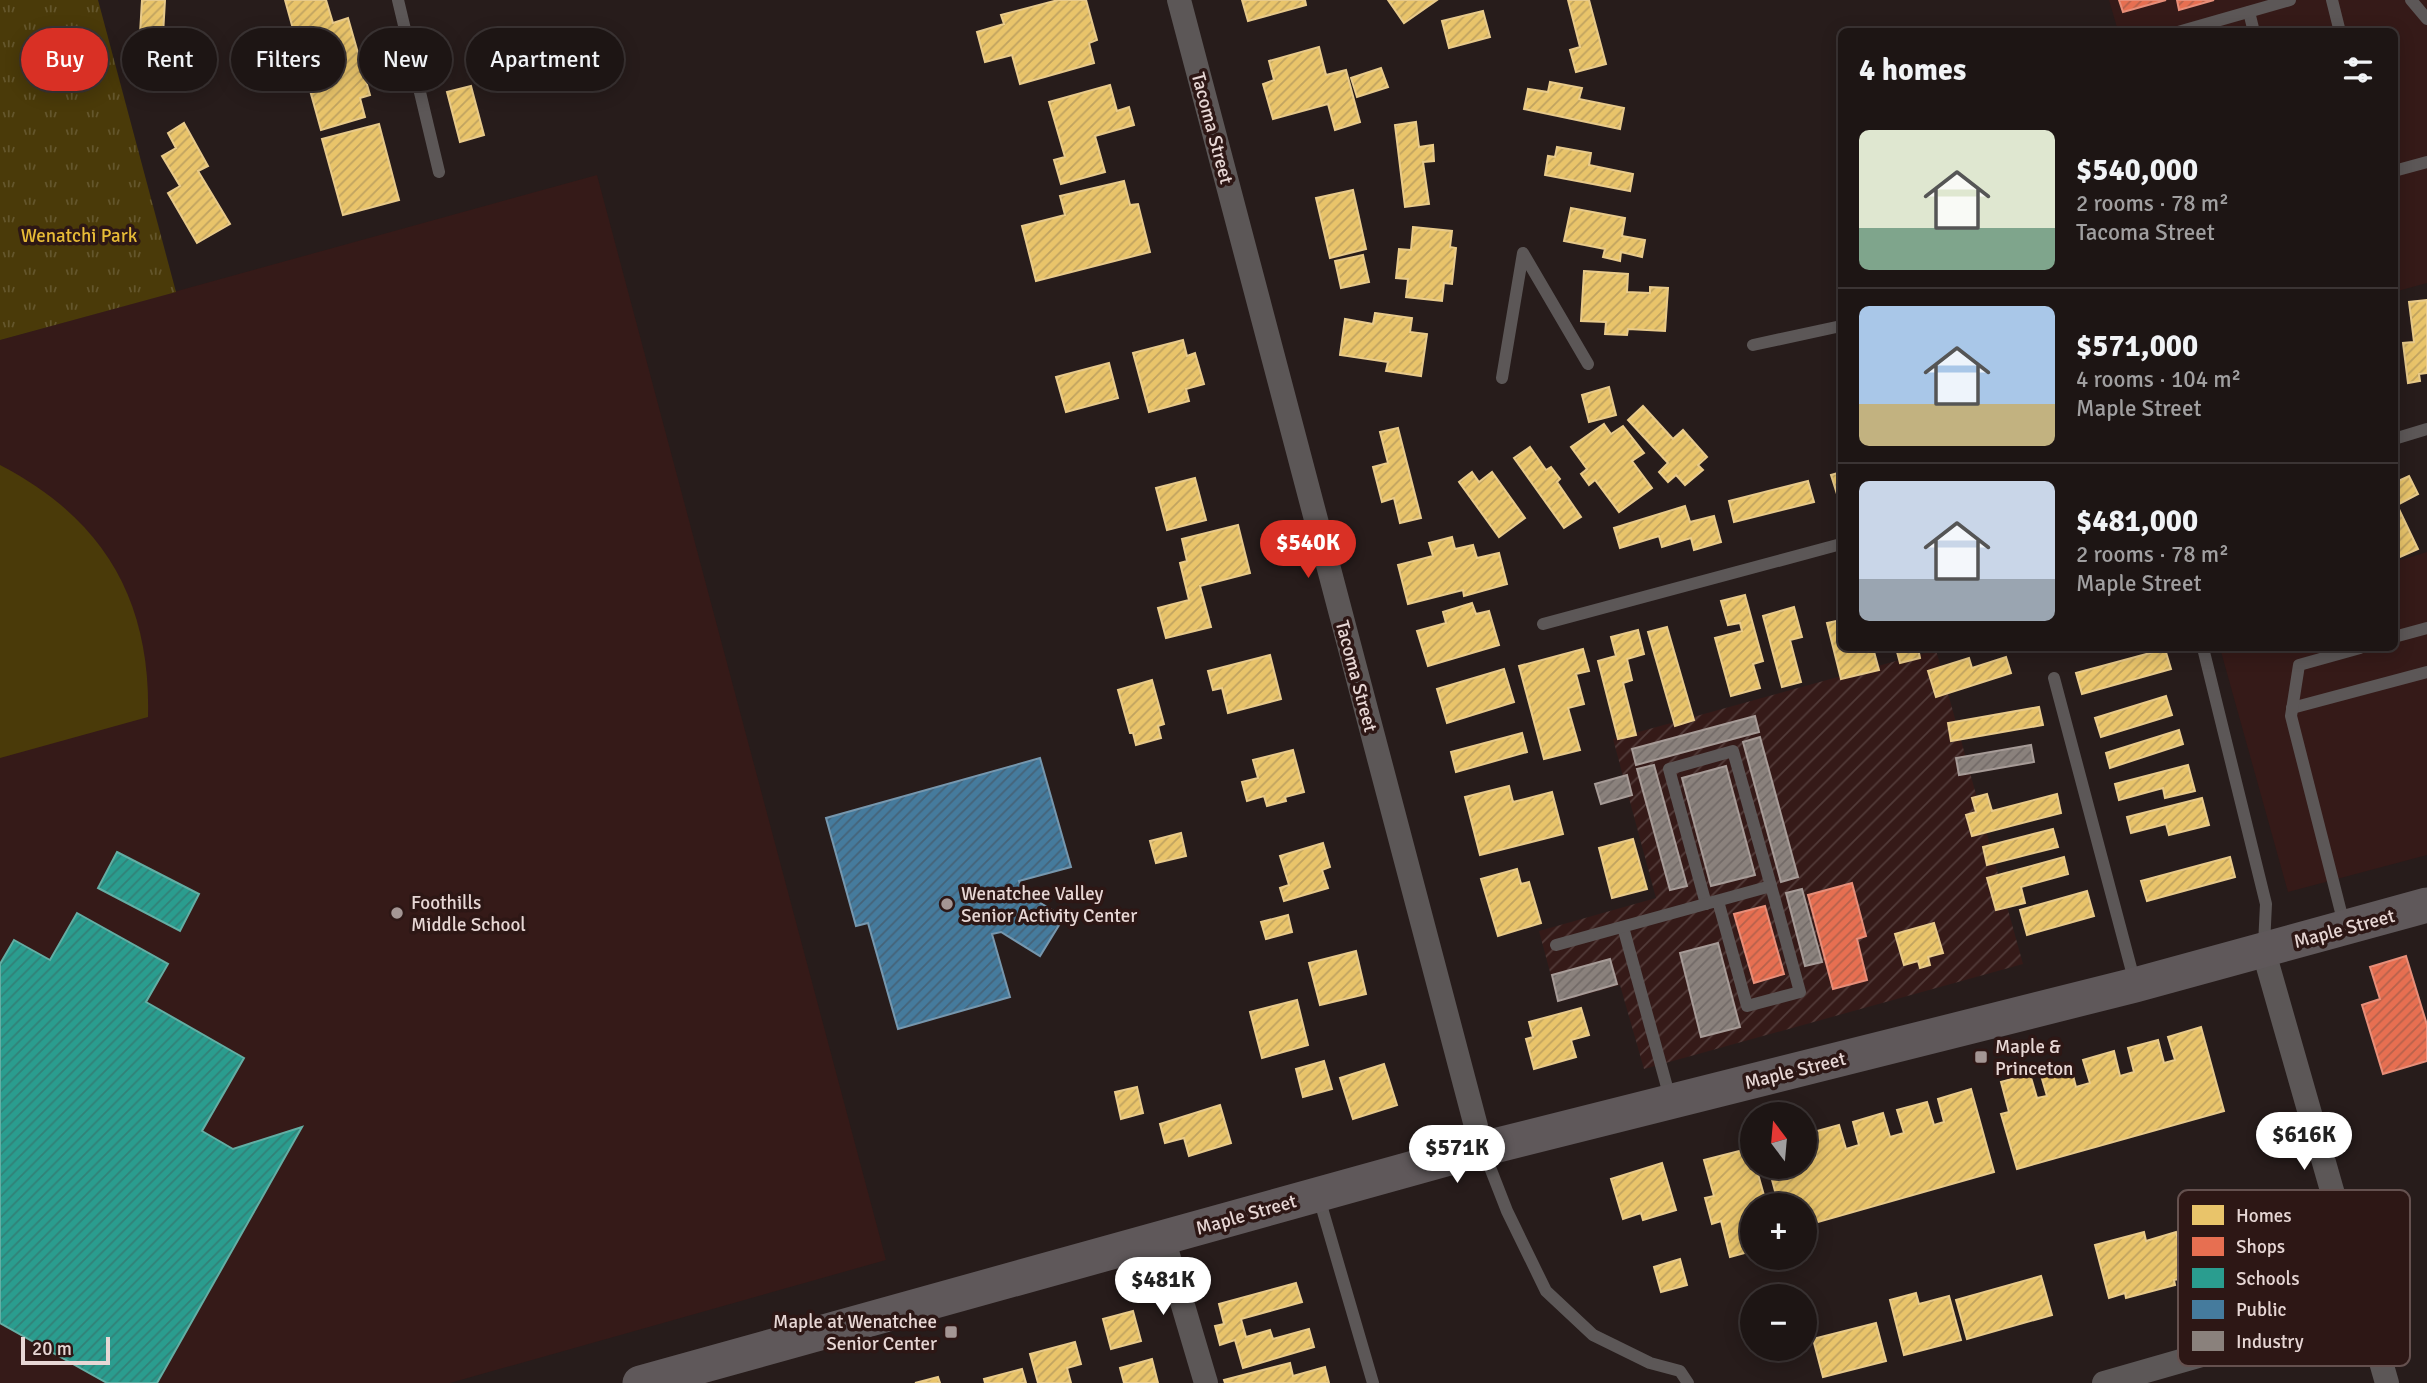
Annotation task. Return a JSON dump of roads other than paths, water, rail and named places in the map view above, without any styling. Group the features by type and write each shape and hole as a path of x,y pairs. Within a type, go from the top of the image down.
{"street":[{"name":"Tacoma Street","path":"1179,0 1482,1149"},
{"name":"Maple Street","path":"640,1383 676,1378 1482,1149 2135,985 2427,905"},
{"path":"2263,949 2332,1190"},
{"path":"1163,1238 1206,1383"},
{"path":"2104,1383 2178,1362"},
{"path":"2382,1366 2387,1383"}],"lane":[{"path":"398,0 439,172"},
{"path":"2192,28 2290,0"},
{"path":"2332,0 2339,28"},
{"path":"2411,0 2427,19"},
{"path":"2249,12 2253,28"},
{"path":"2398,170 2427,162"},
{"path":"1502,378 1523,253 1588,364"},
{"path":"1753,345 1838,327"},
{"path":"2398,438 2427,429"},
{"path":"1543,624 1838,545"},
{"path":"2398,636 2427,628"},
{"path":"2204,651 2266,904 2263,949"},
{"path":"2345,928 2291,716 2299,665 2349,651"},
{"path":"2292,708 2427,672"},
{"path":"2054,678 2135,985"},
{"path":"1733,751 1800,992 1747,1006 1712,902 1669,769 1733,751"},
{"path":"1556,945 1771,886"},
{"path":"1623,926 1671,1101"},
{"path":"1482,1149 1507,1211 1546,1291 1593,1335 1650,1363 1680,1371 1688,1383"},
{"path":"1318,1194 1373,1383"}],"place":[{"name":"Wenatchee Valley Senior Activity Center","path":"947,904"},
{"name":"Foothills Middle School","path":"397,913"},
{"name":"Maple & Princeton","path":"1981,1057"},
{"name":"Maple at Wenatchee Senior Center","path":"951,1332"}],"park label":[{"name":"Wenatchi Park","path":"79,235"}]}
